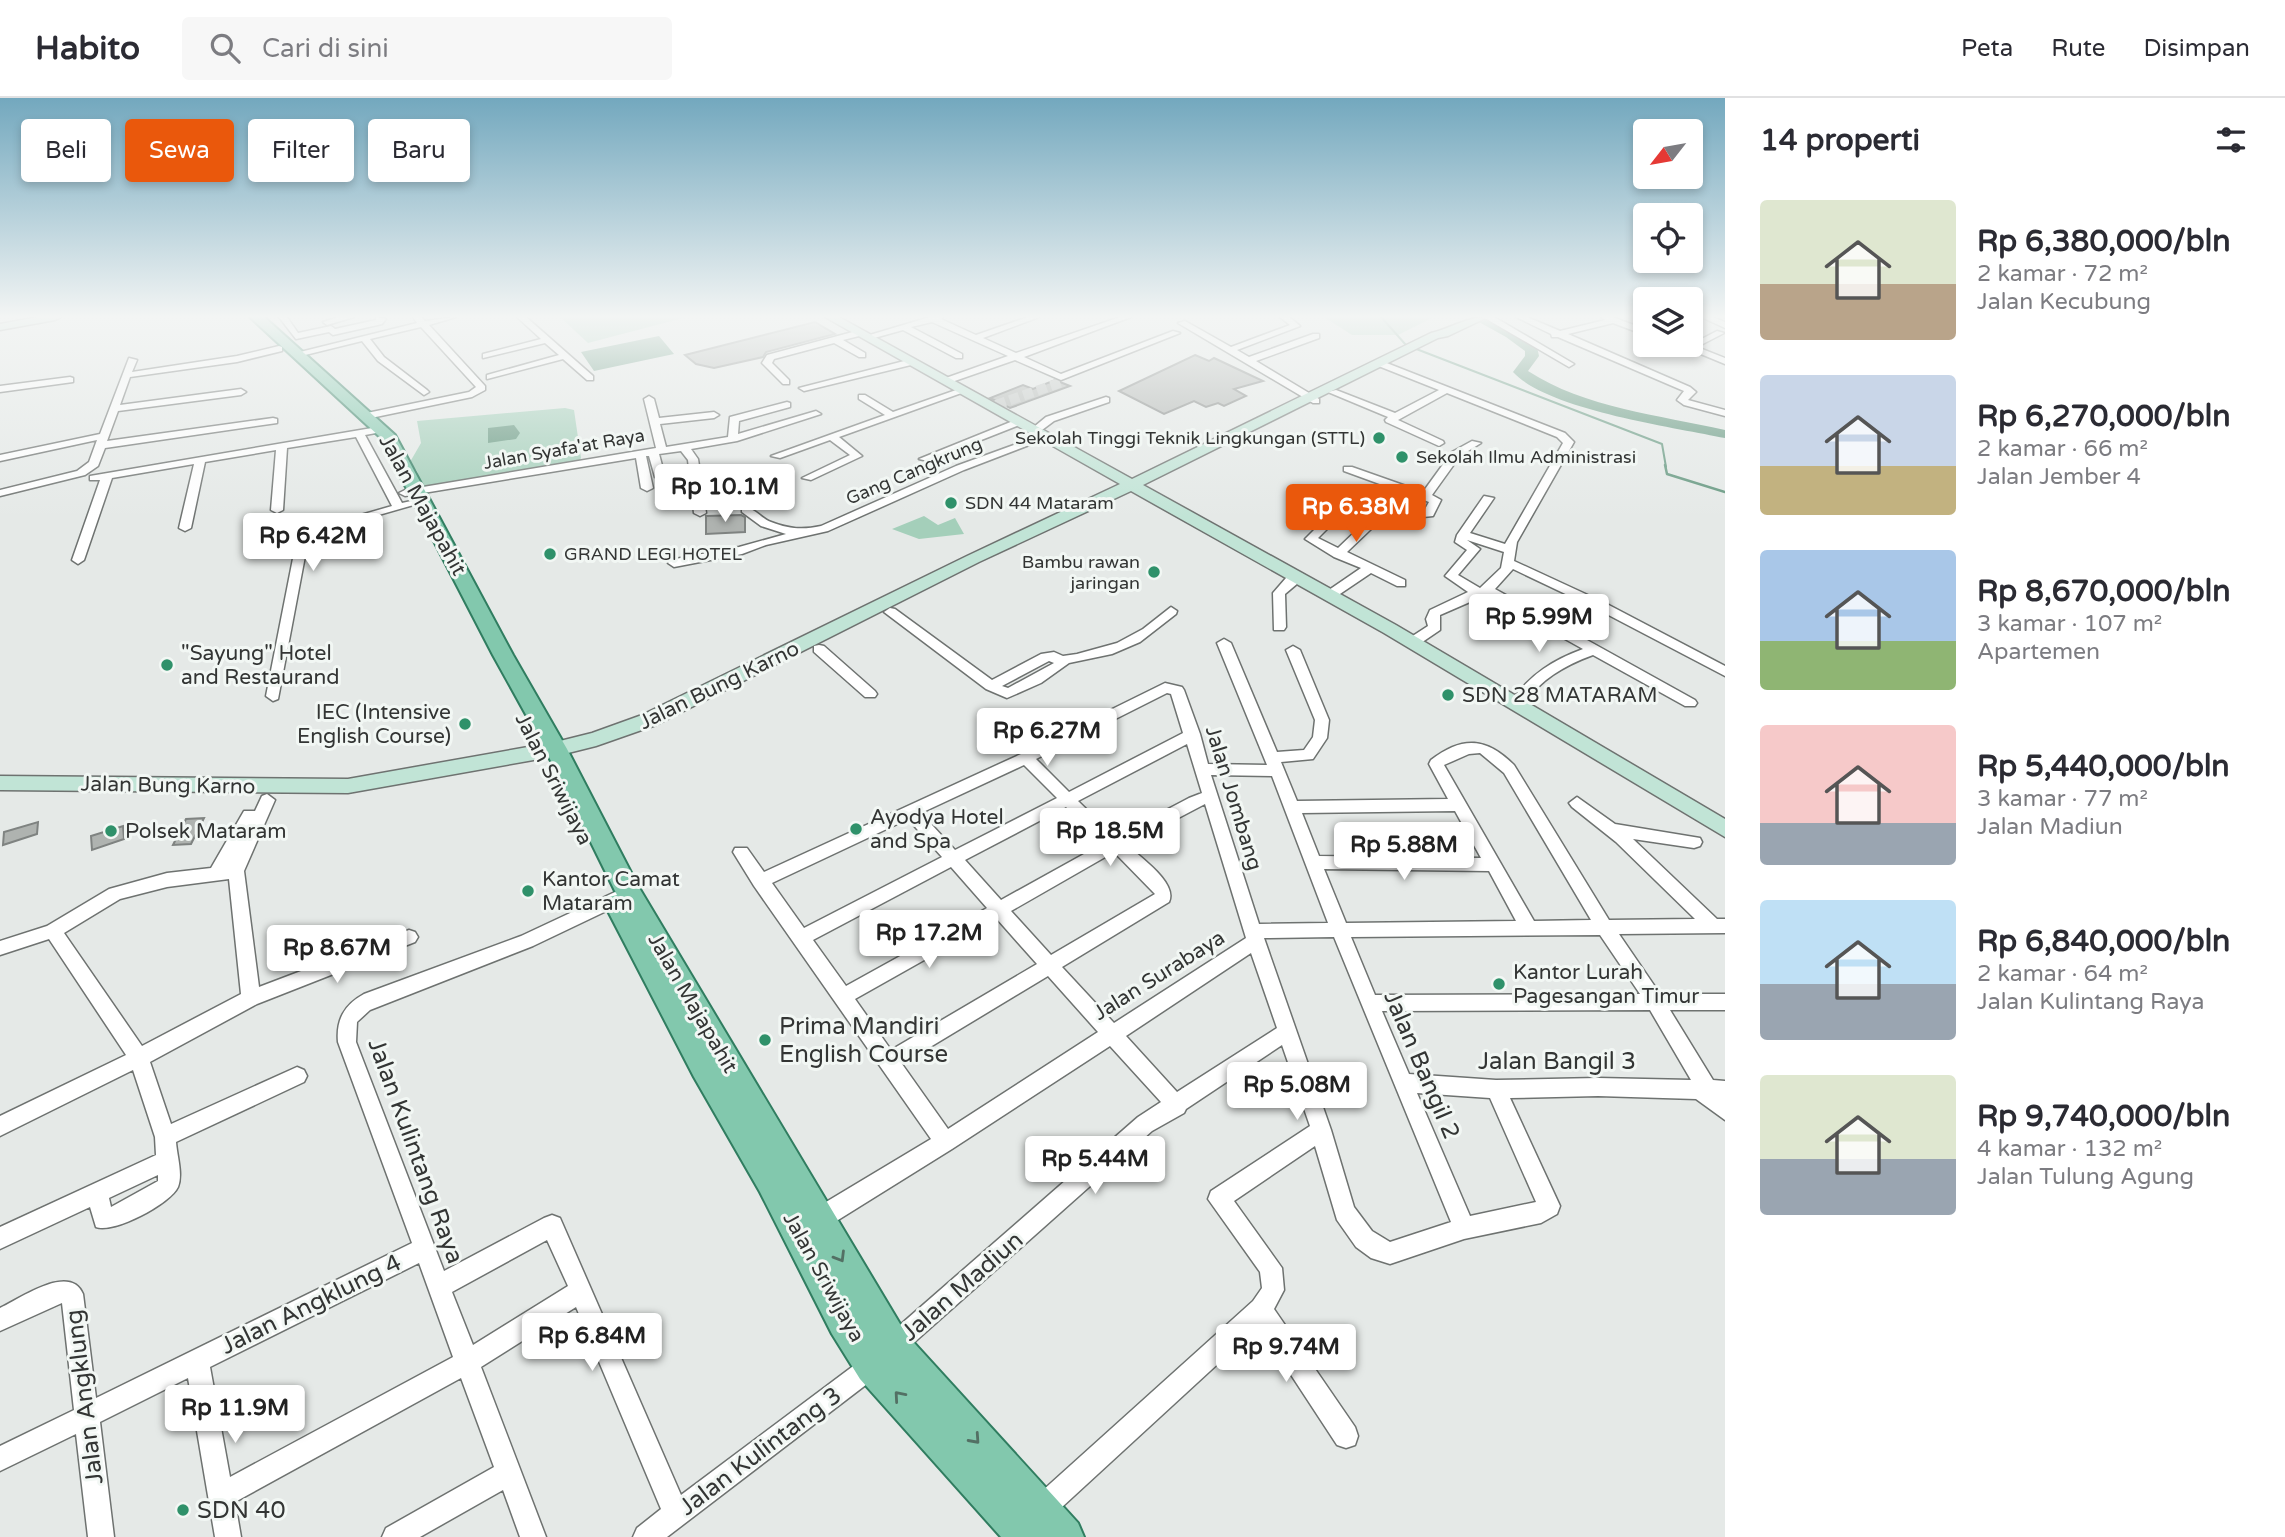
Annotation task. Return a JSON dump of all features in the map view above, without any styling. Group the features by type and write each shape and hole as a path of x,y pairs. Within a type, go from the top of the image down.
{"main road":[{"name":"Jalan Sriwijaya","path":"325,384 365,426 412,502 551,755 615,899 674,990 772,1180 808,1227 845,1321 883,1356 1024,1528"},
{"path":"951,384 1413,642 1725,829"},
{"path":"783,661 819,649 966,568 1342,384"},
{"path":"1312,399 1347,384"},
{"name":"Jalan Bung Karno","path":"0,783 105,790 323,794 372,783 551,755 633,738 966,568"},
{"name":"Jalan Majapahit","path":"551,755 629,893 674,990"},
{"path":"0,795 105,790 260,806 323,794"},
{"path":"1024,1528 1064,1537"}],"street":[{"path":"0,389 38,384"},
{"path":"0,493 80,473 94,464 124,384"},
{"path":"414,384 424,392"},
{"path":"94,478 282,446 365,426 481,390 477,384"},
{"path":"804,388 820,384"},
{"path":"1287,384 1312,399"},
{"path":"1413,642 1434,627 1432,619 1435,613 1482,591 1507,569 1511,542 1569,442 1561,435 1435,384"},
{"path":"1676,384 1690,392 1682,398 1684,402 1725,413"},
{"path":"1439,443 1393,424 1390,420 1448,389"},
{"path":"776,456 962,391"},
{"path":"114,409 241,392"},
{"path":"1333,392 1394,416"},
{"path":"862,397 892,415"},
{"path":"649,398 660,477"},
{"name":"Gang Cangkrung","path":"674,562 742,550 755,544 818,531 1040,434 1050,419 1105,400"},
{"path":"727,440 734,419 787,405"},
{"name":"Jalan Syafa'at Raya","path":"273,696 304,533 412,502 640,453 727,440 816,414"},
{"path":"654,422 714,415"},
{"path":"0,458 104,440 273,421"},
{"path":"924,459 1018,422"},
{"path":"807,478 857,456 831,436"},
{"path":"1429,497 1455,454 1476,443"},
{"path":"277,510 282,446"},
{"path":"685,447 688,456 693,459 699,513"},
{"path":"640,453 647,488"},
{"path":"185,528 200,460"},
{"path":"1348,468 1429,497 1435,502 1427,514 1342,489 1336,496 1324,526 1311,538 1338,554 1401,583"},
{"path":"78,560 107,476"},
{"path":"1488,498 1461,542 1474,549 1451,576 1595,649 1689,703"},
{"path":"1338,554 1392,503"},
{"path":"746,510 765,524 798,534"},
{"path":"1463,535 1510,556 1725,672"},
{"path":"1330,595 1370,568"},
{"path":"1279,627 1279,593 1290,581 1298,578"},
{"path":"890,612 1001,692 1012,691 1060,666 1062,660 1086,658 1122,646 1157,627 1171,611"},
{"name":"Jalan Bangil 2","path":"1224,643 1276,764 1290,807 1369,1003 1464,1228"},
{"path":"819,649 870,694"},
{"path":"1517,702 1544,671 1561,661 1595,649"},
{"path":"1203,769 1276,764 1308,755 1323,730 1322,720 1293,650"},
{"name":"Jalan Jombang","path":"1026,758 1165,688 1177,690 1193,734 1209,797 1321,1130 1345,1212 1355,1230 1372,1246 1390,1253 1464,1228 1541,1212 1549,1206 1496,1089"},
{"path":"801,938 1193,734"},
{"path":"1528,926 1437,766 1440,760 1472,746 1482,748 1509,769 1603,925 1725,1110"},
{"path":"760,881 1026,758 1163,889 1163,897 887,1063"},
{"path":"841,998 1115,844 1194,802 1209,797"},
{"path":"1577,803 1614,830 1719,925"},
{"path":"1290,807 1458,805"},
{"path":"250,998 236,871 260,806"},
{"path":"216,873 260,806"},
{"path":"911,812 1177,1106"},
{"path":"1614,830 1694,842"},
{"path":"741,852 841,998 945,1142"},
{"path":"1314,862 1495,865"},
{"path":"0,948 53,930 115,894 167,880 236,871"},
{"name":"Jalan Kulintang Raya","path":"533,1537 423,1249 347,1042 344,1026 350,1014 370,1000 527,941 615,899"},
{"name":"Jalan Surabaya","path":"808,1227 945,1142 1254,936 1339,926 1719,925"},
{"path":"53,930 139,1058 165,1138 166,1188 116,1217 104,1219 97,1193"},
{"path":"0,1126 139,1058 250,998 409,937"},
{"path":"1369,1003 1725,1002"},
{"name":"Jalan Madiun","path":"883,1356 1145,1124 1177,1106 1287,1032"},
{"path":"165,1138 297,1076"},
{"name":"Jalan Bangil 3","path":"1405,1083 1496,1089 1598,1087 1711,1090"},
{"path":"1024,1528 1261,1309 1273,1290 1271,1268 1219,1199 1321,1130"},
{"path":"0,1238 167,1160"},
{"path":"438,1287 552,1226 676,1514"},
{"name":"Jalan Angklung 4","path":"0,1459 423,1249"},
{"path":"221,1496 467,1362 581,1290"},
{"name":"Jalan Angklung","path":"0,1320 56,1293 68,1291 72,1294 101,1537"},
{"path":"1261,1309 1346,1437"},
{"name":"Jalan Kulintang 3","path":"646,1537 883,1356"},
{"path":"197,1361 228,1537"},
{"path":"395,1537 507,1474"}],"shaded area":[{"path":"565,408 574,410 581,458 578,463 423,489 417,471 410,462 421,443 417,421"},
{"path":"514,425 520,433 516,439 488,443 488,428"},
{"path":"924,516 938,525 955,518 964,534 919,539 892,529"}],"building":[{"path":"1045,384 1070,386 1010,408 990,398 1023,385 1033,389"},
{"path":"1133,384 1252,384 1234,389 1246,396 1224,406 1218,403 1206,407 1194,401 1164,414 1119,391"},
{"path":"706,516 745,517 745,532 706,534"},
{"path":"204,818 191,844 173,845 186,819"},
{"path":"38,822 37,834 3,845 4,832"},
{"name":"Polsek Mataram","path":"123,826 124,839 92,850 91,836"}],"waterway":[{"path":"1507,384 1662,444 1666,467"},
{"path":"1541,384 1588,403 1725,434"},
{"path":"1665,465 1667,474 1725,492"}],"tunnel":[{"path":"996,405 1056,384"}],"place":[{"name":"Sekolah Tinggi Teknik Lingkungan (STTL)","path":"1379,438"},
{"name":"Sekolah Ilmu Administrasi","path":"1402,457"},
{"name":"SDN 44 Mataram","path":"951,503"},
{"name":"GRAND LEGI HOTEL","path":"550,554"},
{"name":"Bambu rawan jaringan","path":"1154,572"},
{"name":"\"Sayung\" Hotel and Restaurand","path":"167,665"},
{"name":"SDN 28 MATARAM","path":"1448,695"},
{"name":"IEC (Intensive English Course)","path":"465,724"},
{"name":"Ayodya Hotel and Spa","path":"856,829"},
{"name":"Polsek Mataram","path":"111,831"},
{"name":"Kantor Camat Mataram","path":"528,891"},
{"name":"Kantor Lurah Pagesangan Timur","path":"1499,984"},
{"name":"Prima Mandiri English Course","path":"765,1040"},
{"name":"SDN 40","path":"183,1510"}]}
